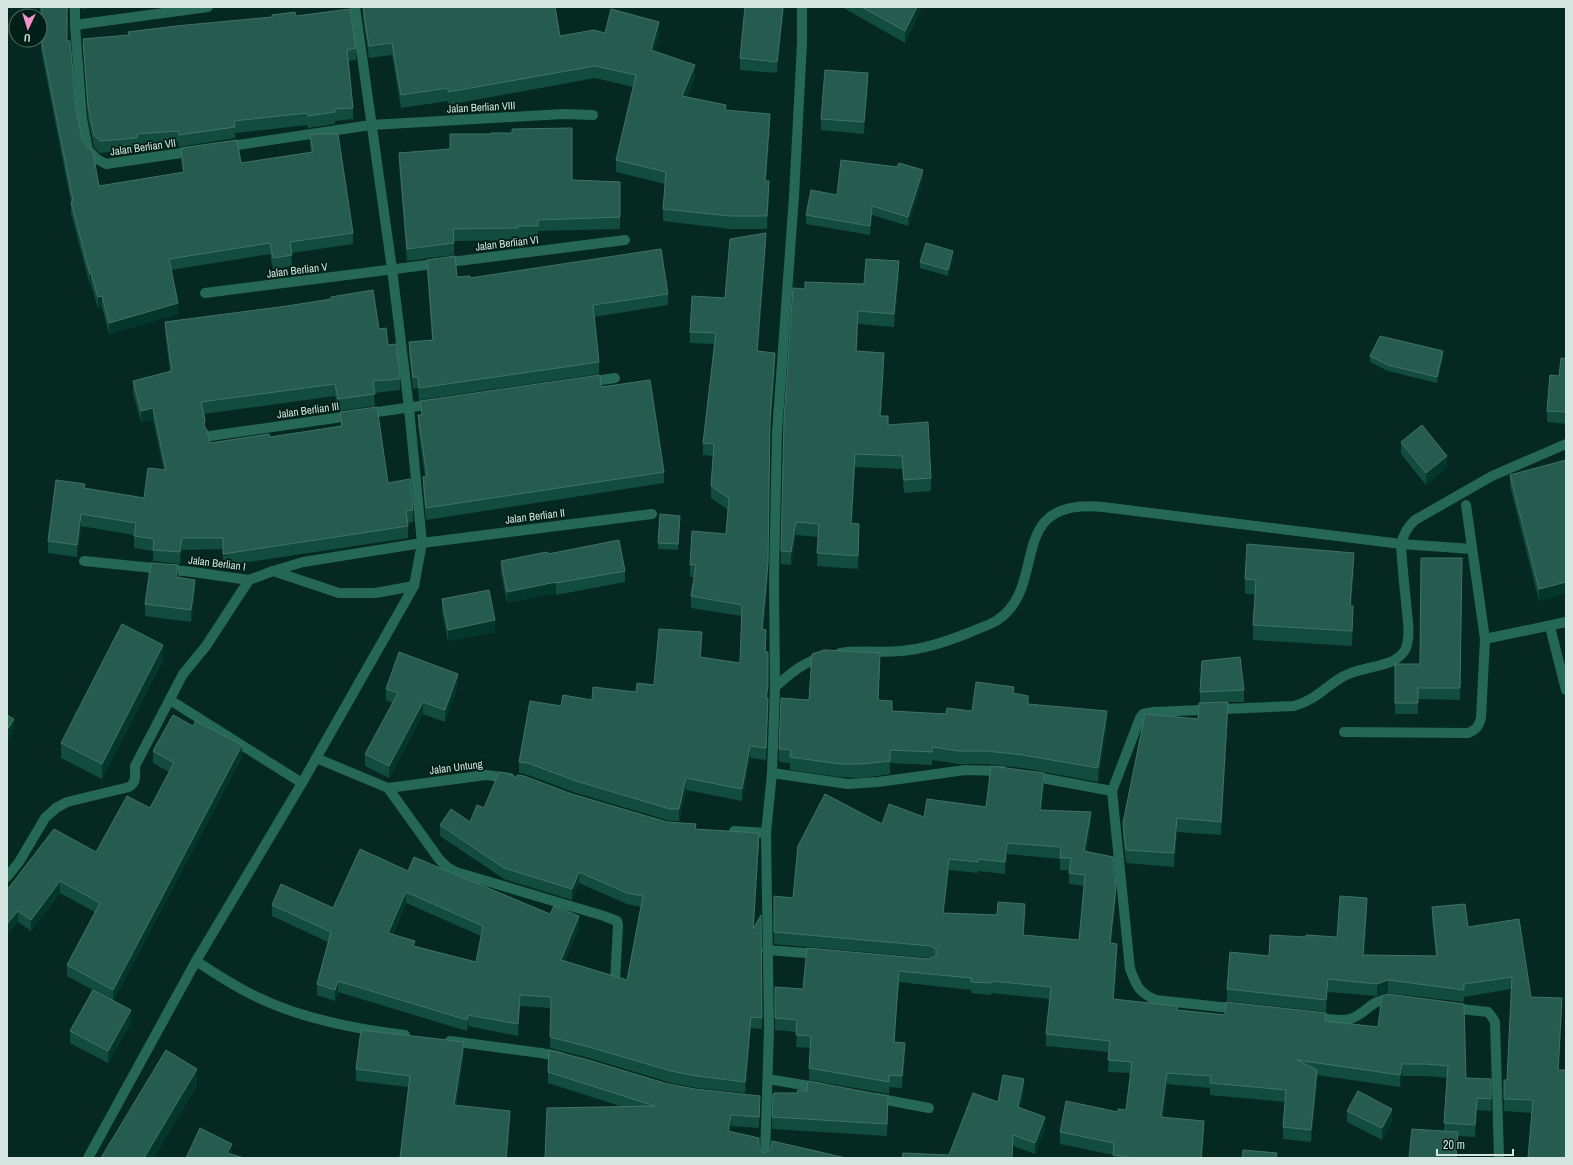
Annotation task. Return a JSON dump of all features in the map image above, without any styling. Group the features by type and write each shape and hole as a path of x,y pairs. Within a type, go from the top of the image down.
{"street":[{"name":"Jalan Berlian VII","path":"75,7 82,119 88,150 106,164 371,125"},
{"path":"75,25 208,7"},
{"path":"88,1158 196,962 302,783 414,586 422,543 409,408 392,270 355,7"},
{"path":"765,1158 768,1102 766,833 772,773 775,687 774,580 777,432 794,196 802,43 802,7"},
{"name":"Jalan Berlian VIII","path":"371,125 563,114 593,115"},
{"name":"Jalan Berlian VI","path":"392,270 625,240"},
{"name":"Jalan Berlian V","path":"205,294 392,270"},
{"path":"577,383 615,378"},
{"name":"Jalan Berlian III","path":"210,436 440,403"},
{"path":"1249,1010 1156,1000 1145,996 1138,988 1132,974 1129,963 1112,791 1140,718 1143,714 1153,712 1294,706 1305,703 1316,697 1333,683 1346,675 1364,668 1392,661 1400,656 1405,649 1408,631 1401,544 1408,526 1415,520 1492,476 1566,444"},
{"path":"775,687 799,666 814,659 851,652 900,652 930,647 996,620 1009,610 1018,598 1031,549 1037,533 1056,513 1071,507 1086,505 1401,544 1472,549"},
{"path":"1344,732 1468,733 1474,731 1479,725 1481,718 1485,639 1466,505"},
{"name":"Jalan Berlian II","path":"272,571 303,562 422,543 652,514"},
{"name":"Jalan Berlian I","path":"84,561 193,572 249,580 272,571"},
{"path":"272,571 339,593 375,593 414,586"},
{"path":"7,877 19,862 46,818 56,808 67,802 128,787 132,784 135,778 135,766 183,674 206,646 249,580"},
{"path":"1485,639 1550,627 1566,622"},
{"path":"1550,627 1566,690"},
{"path":"170,700 302,783"},
{"path":"316,758 388,788 439,859 456,872 604,916 617,922 615,981"},
{"path":"772,773 848,784 878,782 965,770 1019,774 1112,791"},
{"name":"Jalan Untung","path":"388,788 486,775 521,780"},
{"path":"721,831 766,833"},
{"path":"767,950 829,955"},
{"path":"196,962 236,986 281,1008 343,1024 417,1037"},
{"path":"1303,1016 1342,1020 1350,1019 1379,1001 1387,999 1402,1001"},
{"path":"1441,1006 1488,1012 1495,1022 1499,1158"},
{"path":"440,1040 541,1053 569,1060"},
{"path":"768,1079 830,1090"},
{"path":"868,1097 929,1108"},
{"path":"753,1100 768,1102"}],"building":[{"path":"67,7 67,41 70,41 76,108 82,140 93,153 99,186 184,172 181,148 237,140 241,163 313,152 310,134 338,134 353,233 290,242 292,255 273,258 270,243 169,259 178,303 109,323 102,296 98,297 91,273 90,274 71,202 73,201 43,48 48,48 48,8 41,8"},
{"path":"363,7 555,7 560,36 594,30 605,33 611,9 659,22 651,50 695,65 682,96 726,105 725,110 770,114 765,181 769,181 767,216 730,216 663,209 666,172 616,160 636,75 595,66 448,92 448,88 401,95 392,43 369,46"},
{"path":"745,7 783,7 777,62 740,58"},
{"path":"862,7 917,7 905,31"},
{"path":"350,9 356,48 347,50 353,108 334,109 335,112 308,116 307,113 234,121 235,127 179,135 178,131 137,134 137,138 100,141 94,135 88,106 83,39 129,35 128,32 176,26 272,17 272,15 295,12 296,16"},
{"path":"825,70 868,73 864,122 821,119"},
{"path":"572,128 572,180 620,182 620,217 538,220 538,226 518,226 518,228 453,229 454,243 407,249 399,153 450,149 450,134 512,133 512,129"},
{"path":"841,160 897,167 899,163 923,170 908,217 872,206 870,226 806,215 811,190 837,195"},
{"path":"766,233 757,351 775,353 770,420 768,563 762,629 766,630 765,652 768,652 766,748 750,746 742,789 686,778 679,809 670,809 576,781 528,763 519,762 530,701 561,706 563,695 592,700 593,687 636,692 637,683 654,685 659,629 702,632 700,657 740,663 742,605 691,596 696,565 690,565 692,531 726,534 729,498 711,486 714,444 703,443 716,333 690,332 692,296 725,298 730,239"},
{"path":"926,243 953,251 948,270 920,262"},
{"path":"661,249 668,294 593,305 599,362 419,388 418,377 413,377 409,342 433,340 427,260 455,256 457,277 470,276 470,278"},
{"path":"866,259 899,261 894,314 858,311 856,351 884,353 880,416 888,416 888,425 928,422 931,478 904,480 902,456 855,454 851,523 859,524 858,556 817,553 819,524 796,522 791,552 781,551 784,419 793,288 805,289 805,282 864,284"},
{"path":"373,290 379,329 386,328 388,345 396,344 400,379 373,381 375,394 338,399 335,384 201,402 205,420 204,426 207,430 210,443 269,434 270,437 342,426 340,412 377,407 388,483 410,479 413,510 406,511 408,526 223,554 223,538 182,538 180,552 153,550 154,539 134,536 136,523 81,514 77,545 48,541 56,480 85,484 84,488 144,498 148,468 166,470 153,408 141,411 133,381 172,371 165,322 287,306"},
{"path":"1380,336 1443,351 1437,377 1388,365 1370,356"},
{"path":"1561,358 1566,359 1566,412 1547,411 1550,375 1559,376"},
{"path":"600,375 601,387 650,380 664,472 426,508 423,477 427,476 418,415 422,415 420,401"},
{"path":"1422,425 1447,456 1426,473 1401,442"},
{"path":"1566,460 1566,582 1539,589 1510,475"},
{"path":"660,514 680,516 678,544 658,543"},
{"path":"619,540 625,571 556,582 507,592 501,561 547,552 548,554"},
{"path":"1247,544 1354,553 1350,606 1353,606 1352,631 1253,625 1256,580 1245,579"},
{"path":"1421,558 1462,558 1460,688 1418,688 1418,703 1395,703 1395,664 1420,664"},
{"path":"151,563 178,565 176,577 195,580 191,610 145,604"},
{"path":"489,590 495,620 448,630 442,599"},
{"path":"122,624 163,645 102,764 61,743"},
{"path":"824,650 880,653 878,700 892,701 892,711 946,714 947,708 972,711 976,682 1014,687 1013,693 1028,696 1028,704 1107,711 1098,768 1023,755 986,751 959,751 932,747 932,752 890,750 890,761 862,764 840,764 790,757 791,750 779,749 781,698 809,700 812,654"},
{"path":"399,652 458,674 445,710 423,702 389,766 365,754 398,693 386,689"},
{"path":"1240,657 1244,690 1200,692 1202,661"},
{"path":"1228,702 1221,822 1177,818 1174,853 1126,850 1123,823 1145,714 1198,719 1199,703"},
{"path":"7,715 14,719 7,730"},
{"path":"173,715 193,726 196,721 242,745 113,990 67,965 100,903 60,881 31,920 18,911 7,924 7,890 54,829 96,852 127,796 150,808 174,763 153,751"},
{"path":"991,766 1044,773 1040,810 1091,812 1084,851 1113,857 1116,886 1110,943 1117,944 1113,999 1177,1006 1177,1010 1225,1015 1226,1002 1326,1013 1325,1021 1378,1027 1382,996 1388,994 1464,1004 1466,1078 1491,1079 1491,1099 1477,1098 1475,1125 1444,1123 1448,1066 1402,1064 1400,1075 1297,1060 1317,1070 1311,1130 1283,1127 1286,1090 1210,1083 1211,1076 1167,1073 1161,1117 1204,1121 1201,1158 1137,1158 1113,1155 1114,1143 1060,1132 1066,1101 1118,1112 1118,1109 1126,1110 1132,1062 1108,1060 1110,1041 1046,1034 1051,987 991,981 991,983 971,982 971,978 899,971 894,1042 905,1043 902,1076 889,1075 889,1082 809,1068 811,1036 796,1035 797,1020 775,1018 775,987 803,989 807,948 929,959 936,956 936,949 931,946 774,932 774,896 793,898 798,846 825,794 882,824 889,804 924,817 927,799 986,807","holes":["1007,843 1061,847 1060,858 1071,858 1069,873 1085,875 1079,940 1023,935 1025,904 998,902 997,915 943,913 949,859 978,862 978,859 1005,862"]},
{"path":"499,772 506,773 517,778 517,775 524,776 572,794 667,822 696,824 695,829 759,833 753,929 761,915 762,1018 751,1017 745,1082 671,1071 550,1037 551,997 520,995 518,1024 468,1015 467,1020 338,981 335,990 317,984 331,932 272,905 281,884 333,908 360,849 408,871 414,857 550,914 554,906 579,916 561,960 627,980 643,896 627,893 579,872 572,889 504,868 440,825 451,809 470,822 477,805 484,808","holes":["406,892 483,926 476,962 413,946 415,941 388,933"]},
{"path":"1340,896 1367,898 1363,955 1437,956 1432,907 1465,904 1468,927 1519,919 1531,997 1562,998 1558,1070 1566,1070 1566,1158 1528,1158 1533,1100 1504,1099 1504,1080 1507,1080 1512,977 1464,984 1464,990 1388,980 1377,984 1328,979 1326,1000 1227,989 1230,952 1269,956 1270,935 1337,937"},
{"path":"93,990 131,1010 108,1051 70,1031"},
{"path":"361,1030 464,1042 454,1105 510,1111 506,1158 400,1158 410,1076 356,1069"},
{"path":"166,1050 197,1069 144,1158 101,1158"},
{"path":"549,1050 585,1059 668,1084 695,1089 760,1096 759,1117 731,1115 728,1131 759,1138 759,1149 764,1153 771,1150 772,1141 846,1158 545,1158 547,1108 655,1106 548,1072"},
{"path":"1003,1075 1024,1079 1018,1107 1045,1117 1035,1143 1013,1135 1012,1158 902,1158 903,1153 949,1155 973,1093 998,1102"},
{"path":"808,1081 888,1096 887,1124 772,1117 774,1093 797,1093 798,1090 807,1091"},
{"path":"1358,1091 1392,1109 1382,1128 1347,1111"},
{"path":"200,1128 232,1144 227,1153 244,1158 186,1158"},
{"path":"1412,1129 1458,1132 1456,1158 1409,1158"},
{"path":"1243,1150 1277,1153 1276,1158 1242,1158"}]}
